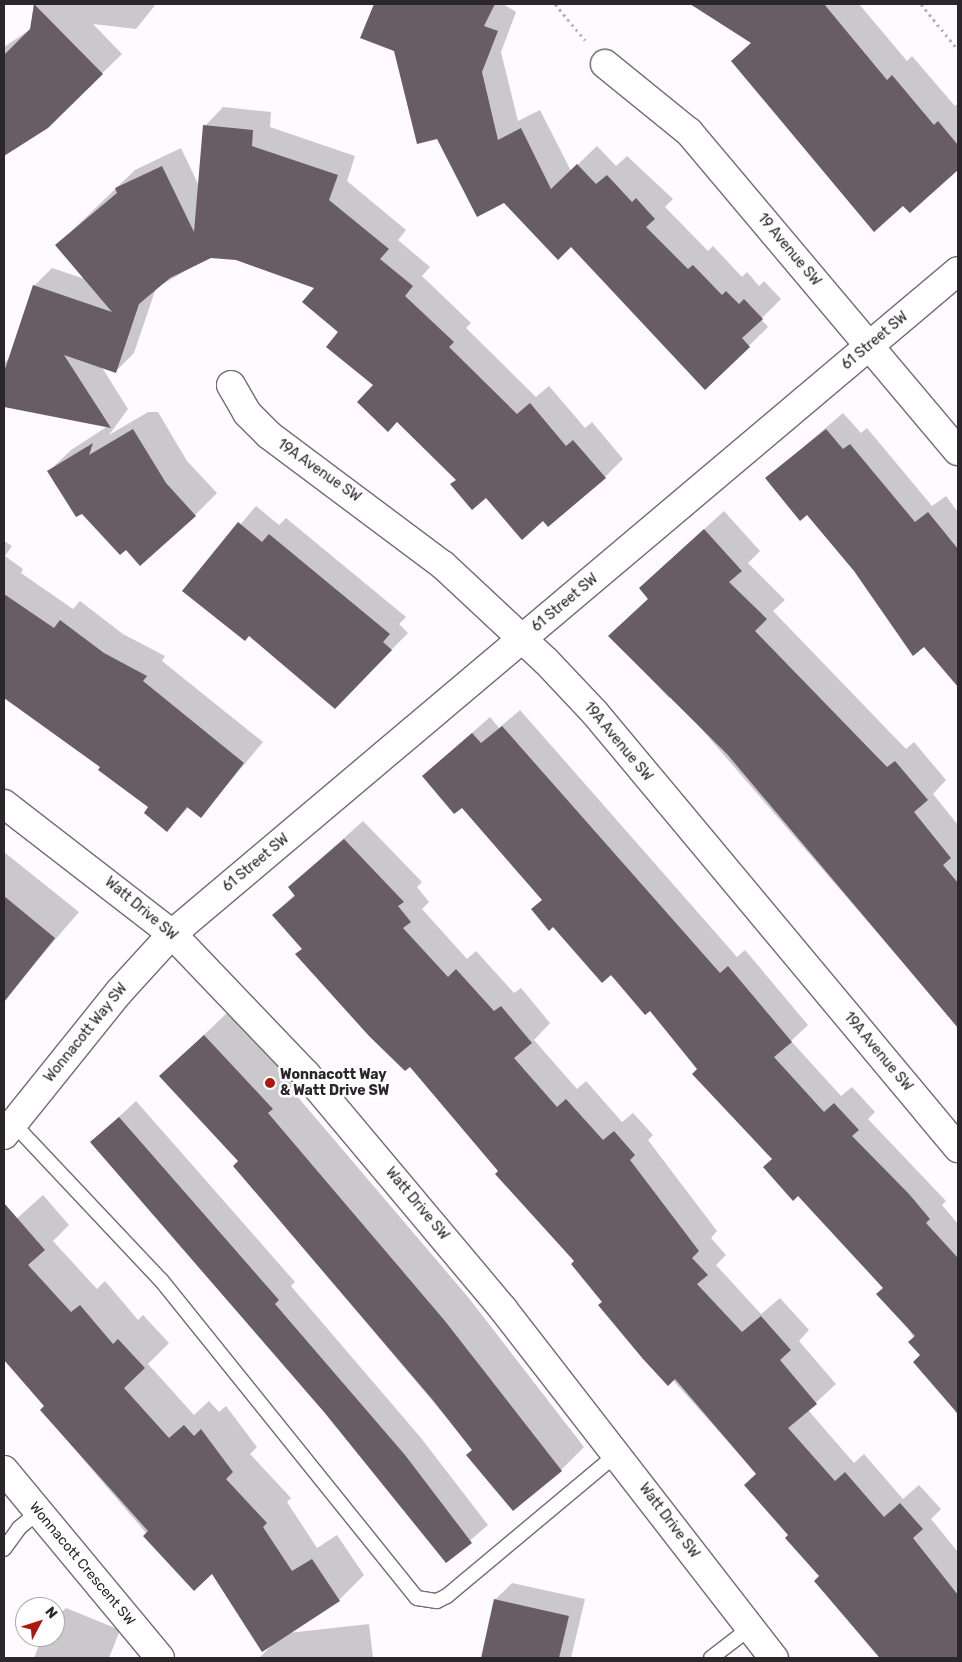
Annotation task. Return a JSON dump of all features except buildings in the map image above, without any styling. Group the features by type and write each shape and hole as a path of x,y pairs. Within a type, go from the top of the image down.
{"street":[{"name":"19 Avenue SW","path":"604,64 689,132 958,451"},
{"name":"61 Street SW","path":"172,934 958,271"},
{"name":"19A Avenue SW","path":"231,385 247,413 269,435 408,536 524,638 595,713 958,1148"},
{"name":"Watt Drive SW","path":"4,804 172,934 306,1074 457,1252 618,1454 774,1658"},
{"name":"Wonnacott Way SW","path":"7,1124 172,934"},
{"name":"Wonnacott Crescent SW","path":"4,1470 160,1658"}],"lane":[{"path":"7,1124 161,1280 417,1598 437,1601 447,1596 618,1454"},
{"path":"4,1549 19,1528 39,1512"},
{"path":"711,1658 750,1628"}],"path":[{"path":"555,4 604,64"},
{"path":"921,4 958,50"}],"place":[{"name":"Wonnacott Way & Watt Drive SW","path":"270,1083"}]}
